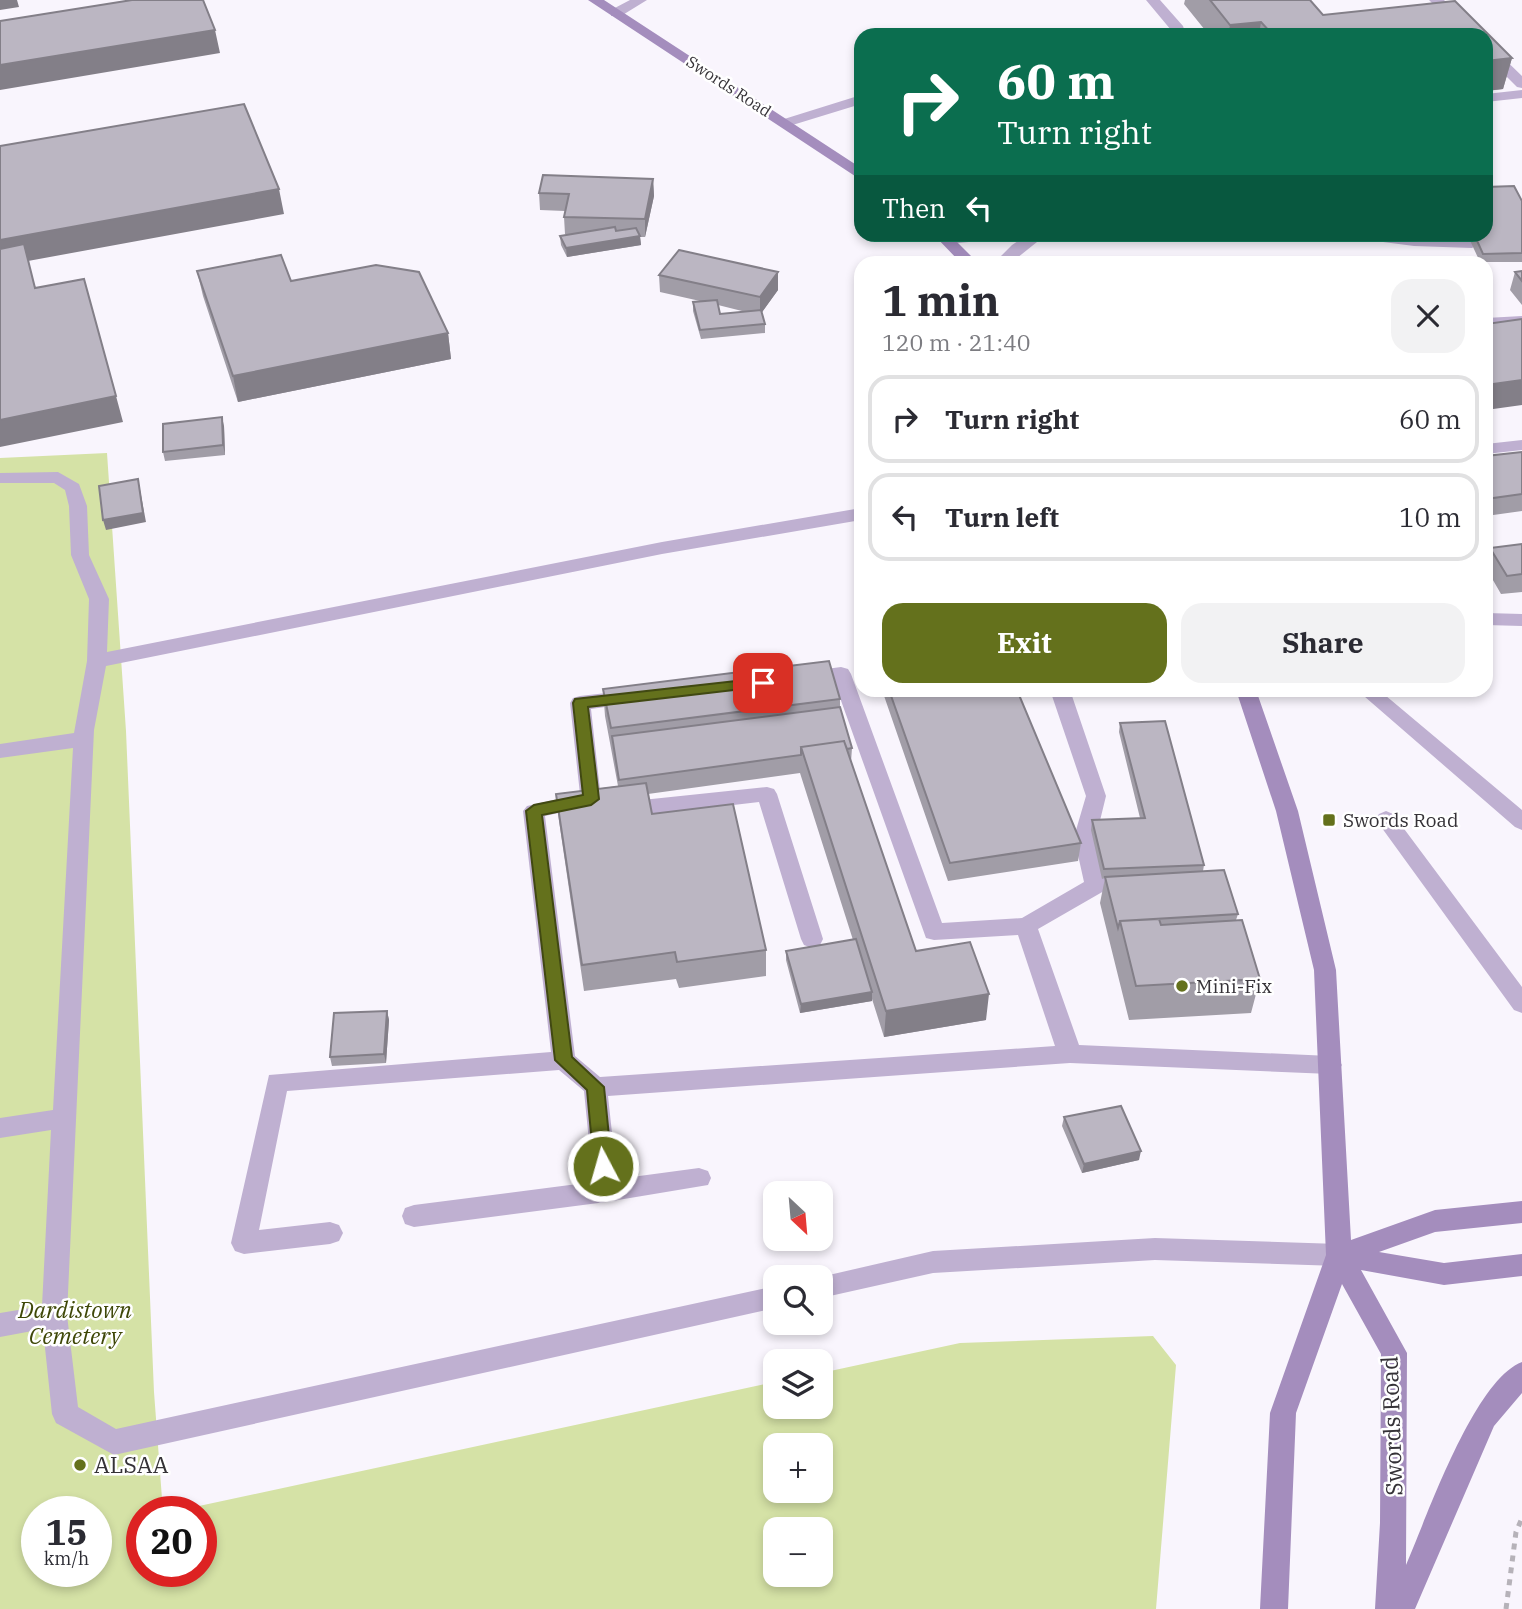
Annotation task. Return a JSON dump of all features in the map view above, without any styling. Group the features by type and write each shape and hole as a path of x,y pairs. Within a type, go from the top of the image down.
{"main road":[{"name":"Swords Road","path":"595,0 854,170"},
{"path":"953,242 964,256"},
{"name":"Swords Road","path":"1248,697 1287,811 1325,970 1339,1255 1283,1413 1274,1609"},
{"path":"1339,1255 1435,1222 1522,1212"},
{"name":"Swords Road","path":"1339,1255 1394,1353 1394,1523 1389,1609"},
{"path":"1339,1255 1444,1274 1522,1265"},
{"path":"1401,1609 1484,1418 1522,1374"}],"lane":[{"path":"616,13 640,0"},
{"path":"1153,0 1177,28"},
{"path":"1436,0 1465,28"},
{"path":"1493,56 1522,85"},
{"path":"1493,97 1522,94"},
{"path":"786,123 854,101"},
{"path":"1009,256 1027,242"},
{"path":"1443,242 1472,243"},
{"path":"1493,322 1520,320"},
{"path":"1493,448 1522,445"},
{"path":"0,478 58,477 73,488 78,506 80,555 99,599 97,661 84,738 54,1315 65,1414 114,1442 763,1300"},
{"path":"97,661 662,548 854,515"},
{"path":"1493,620 1522,620"},
{"path":"786,680 841,674 934,932 1026,926 1096,885 1085,837 1096,796 1062,697"},
{"path":"591,799 580,703 649,695"},
{"path":"1375,697 1522,822"},
{"path":"0,752 84,738"},
{"path":"606,1192 595,1087 564,1060 534,811 591,799 622,810 767,794 812,939"},
{"path":"1386,819 1522,1004"},
{"path":"1026,926 1070,1055"},
{"path":"595,1087 1070,1055 1330,1065"},
{"path":"330,1233 244,1243 277,1082 564,1060"},
{"path":"0,1128 64,1118"},
{"path":"415,1216 699,1178"},
{"path":"833,1284 933,1262 974,1259 1155,1249 1339,1255"},
{"path":"0,1325 54,1315"}],"path":[{"path":"1506,1609 1516,1532 1522,1518"}],"green space":[{"name":"Dardistown Cemetery","path":"107,453 126,731 154,1392 162,1496 126,1496 126,1587 217,1587 217,1502 763,1385 763,1419 833,1419 833,1370 960,1343 1153,1336 1176,1365 1156,1609 0,1609 0,458"}],"building":[{"path":"132,0 203,0 215,30 0,65 0,21"},
{"path":"1210,0 1310,0 1323,15 1455,1 1482,28 1266,28 1261,22 1230,25"},
{"path":"1493,39 1512,58 1493,60"},
{"path":"244,104 279,189 0,240 0,146"},
{"path":"543,175 653,179 645,219 564,217 569,194 539,193"},
{"path":"1514,186 1522,201 1522,253 1483,254 1478,242 1493,242 1493,187"},
{"path":"615,227 616,231 636,228 640,236 566,248 560,236"},
{"path":"24,244 35,288 84,279 116,396 0,420 0,249"},
{"path":"679,250 778,272 760,297 659,275"},
{"path":"281,255 291,281 376,265 419,272 448,333 233,376 197,271"},
{"path":"1522,271 1522,281 1515,272"},
{"path":"717,300 720,314 761,310 765,324 700,330 693,302"},
{"path":"1522,319 1522,380 1493,384 1493,323"},
{"path":"222,417 223,445 163,452 163,424"},
{"path":"1522,452 1522,494 1493,498 1493,455"},
{"path":"138,479 143,513 103,520 99,486"},
{"path":"1522,544 1522,574 1507,576 1493,553 1493,548"},
{"path":"829,661 840,699 611,728 603,689"},
{"path":"891,697 1020,697 1081,843 950,863"},
{"path":"840,707 852,748 847,749 844,741 801,747 801,755 619,780 612,736"},
{"path":"1165,721 1204,865 1104,869 1092,820 1145,818 1120,723"},
{"path":"844,741 916,951 970,942 989,994 886,1011 801,747"},
{"path":"646,783 652,814 733,804 766,950 677,962 675,952 582,965 556,794"},
{"path":"1224,870 1238,914 1120,921 1118,928 1105,877"},
{"path":"1159,919 1161,925 1242,920 1260,979 1136,986 1120,921"},
{"path":"856,939 872,992 801,1004 786,951"},
{"path":"387,1011 384,1054 330,1057 334,1013"},
{"path":"1121,1106 1141,1151 1084,1164 1064,1117"}],"place":[{"name":"Swords Road","path":"1329,820"},
{"name":"Mini-Fix","path":"1182,986"},
{"name":"ALSAA","path":"80,1465"}],"route":[{"path":"603,1166 595,1087 564,1060 534,811 591,799 580,703 763,683"}]}
